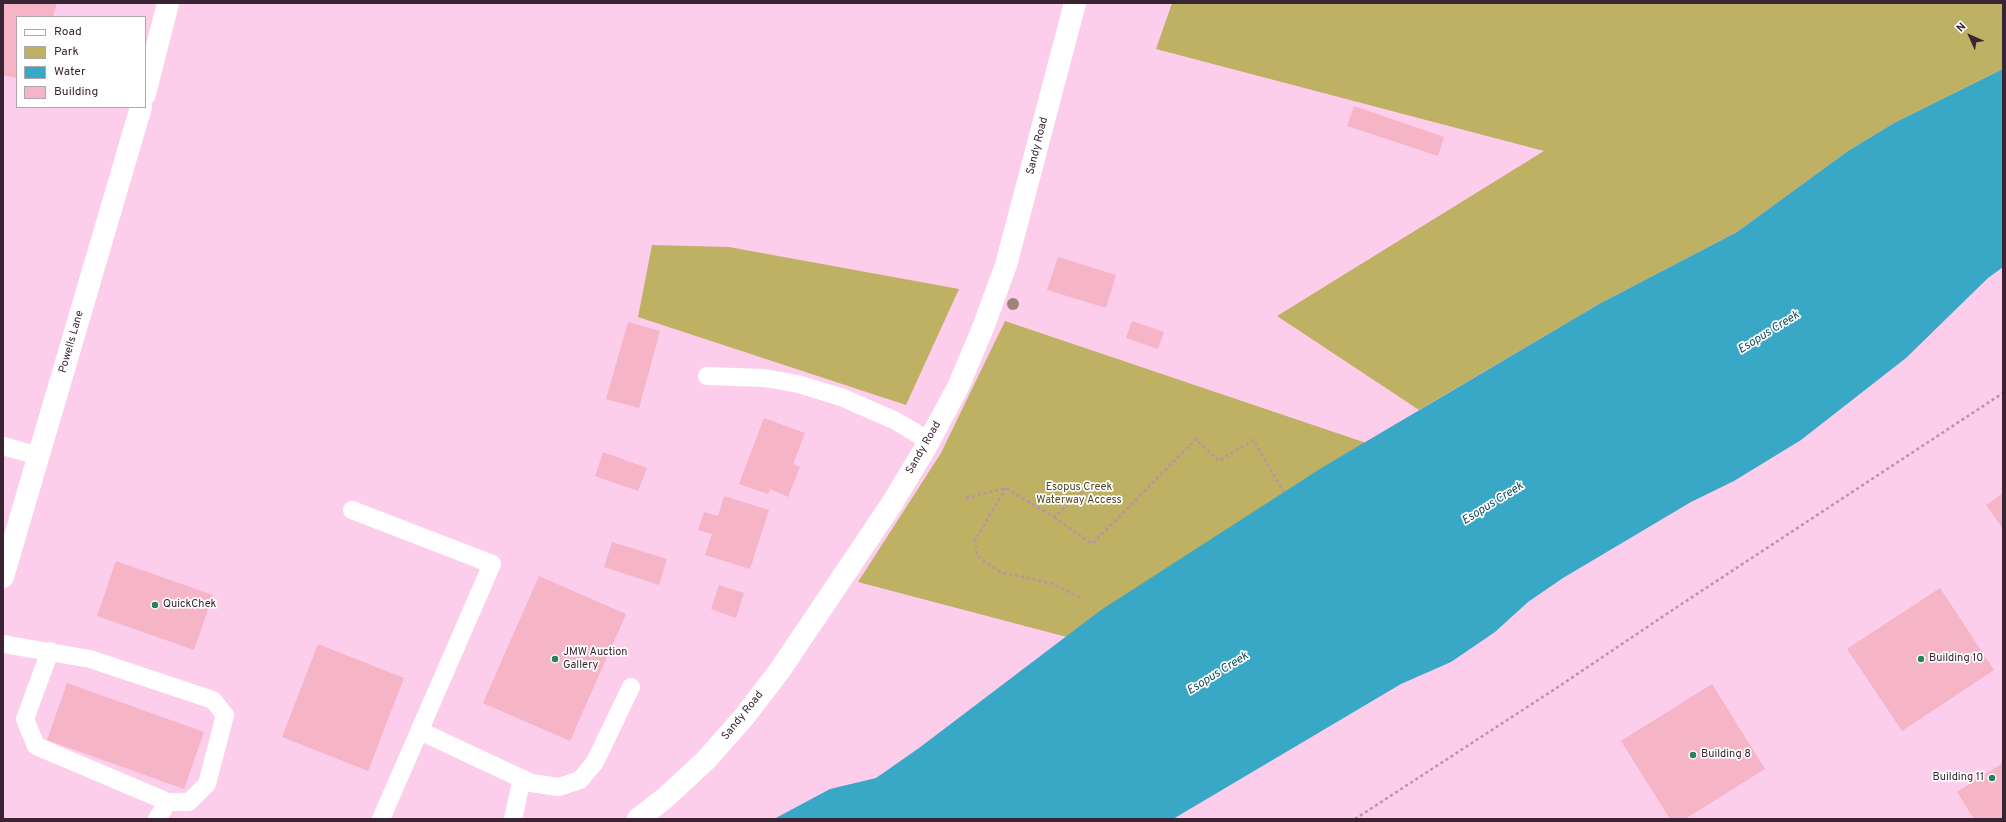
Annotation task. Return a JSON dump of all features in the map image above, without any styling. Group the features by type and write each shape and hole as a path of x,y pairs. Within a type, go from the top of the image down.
{"street":[{"path":"146,90 168,3"},
{"name":"Sandy Road","path":"638,819 665,798 706,760 744,717 789,656 891,504 929,441 958,387 983,328 1006,265 1075,3"},
{"name":"Powells Lane","path":"3,577 7,552 39,456 141,108"}],"lane":[{"path":"707,376 765,378 798,384 841,397 896,421 929,441"},
{"path":"3,446 39,456"},
{"path":"352,510 492,564 381,819"},
{"path":"3,644 50,651 90,659 214,700 225,715 207,784 189,802 168,802 36,746 25,719 50,651"},
{"path":"420,731 531,783 559,787 580,780 594,762 631,687"},
{"path":"514,819 522,778"},
{"path":"157,819 168,802"}],"path":[{"path":"1355,819 1558,687 2003,393"},
{"path":"966,498 1006,488 1054,517 1092,544 1196,439 1219,461 1253,440 1284,492"},
{"path":"1054,517 1093,482"},
{"path":"1006,488 975,540 978,556 1000,572 1050,583 1083,599"}],"green space":[{"path":"1172,3 2003,3 2003,69 1894,123 1848,151 1737,232 1599,304 1419,410 1277,316 1544,151 1156,49"},
{"path":"652,245 729,247 959,289 906,405 638,317"},
{"name":"Esopus Creek Waterway Access","path":"1005,321 1470,478 1188,669 858,582 941,453"}],"water":[{"name":"Esopus Creek","path":"2003,69 2003,267 1988,278 1906,358 1801,440 1734,481 1691,502 1563,578 1528,602 1495,632 1451,662 1401,684 1173,819 774,819 830,789 876,778 919,748 1101,610 1323,467 1599,304 1737,232 1848,151 1894,123"}],"building":[{"path":"3,3 57,3 53,16 16,16 16,78 3,75"},
{"path":"1354,106 1444,137 1438,156 1347,126"},
{"path":"1058,257 1116,275 1106,308 1047,290"},
{"path":"1132,321 1164,332 1158,349 1126,338"},
{"path":"628,322 660,331 639,408 606,399"},
{"path":"764,418 805,433 793,464 800,467 788,497 770,489 768,494 739,484"},
{"path":"603,452 647,468 638,491 595,476"},
{"path":"2003,493 2003,529 1986,505"},
{"path":"724,496 769,510 750,569 705,555 712,534 698,530 704,512 718,516"},
{"path":"612,542 667,559 659,585 604,567"},
{"name":"QuickChek","path":"116,561 213,595 194,650 97,616"},
{"name":"JMW Auction Gallery","path":"539,576 626,614 570,741 483,703"},
{"path":"719,585 744,593 736,618 711,609"},
{"name":"Building 10","path":"1940,588 1994,670 1902,731 1847,649"},
{"path":"318,644 404,678 368,771 282,737"},
{"path":"67,683 204,732 184,789 47,740"},
{"name":"Building 8","path":"1712,684 1765,769 1685,819 1670,819 1621,741"},
{"name":"Building 11","path":"2003,763 2003,819 1974,819 1957,792"}],"place":[{"name":"QuickChek","path":"155,605"},
{"name":"JMW Auction Gallery","path":"555,659"},
{"name":"Building 10","path":"1921,659"},
{"name":"Building 8","path":"1693,755"},
{"name":"Building 11","path":"1992,778"}]}
